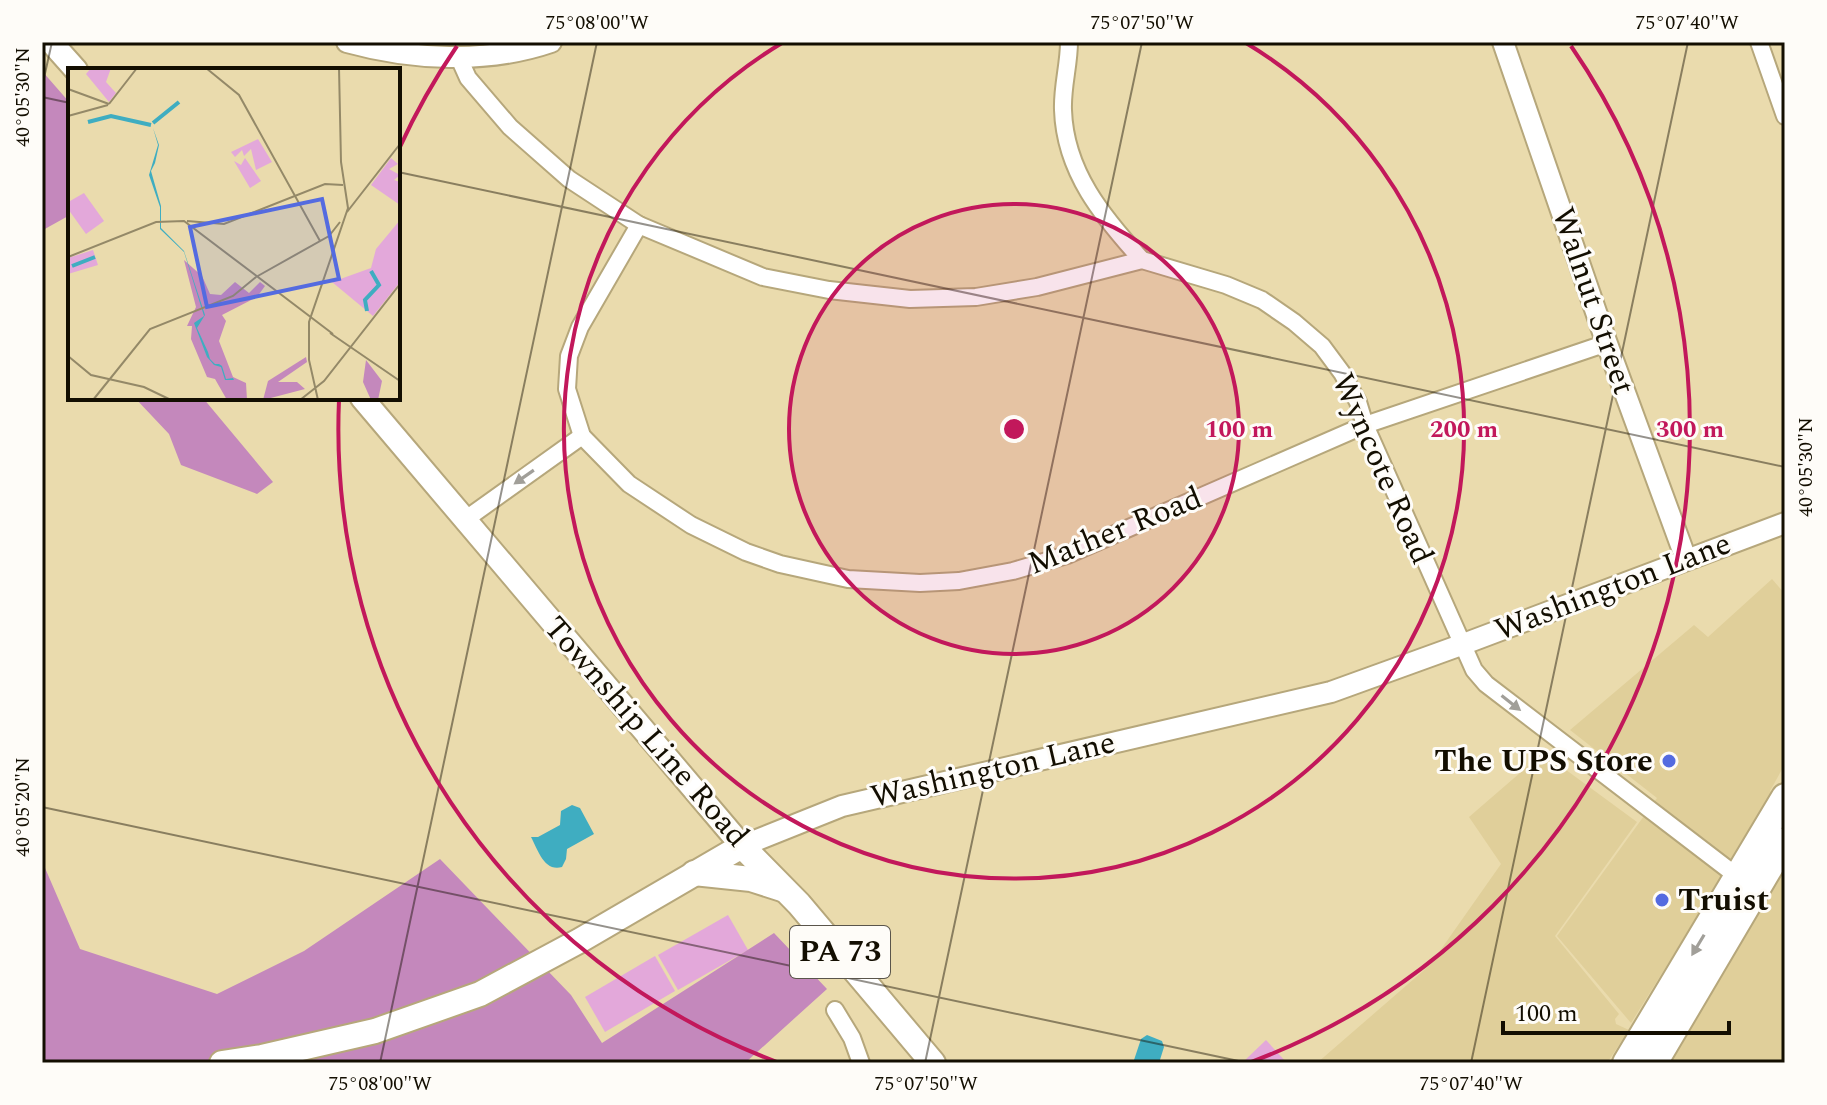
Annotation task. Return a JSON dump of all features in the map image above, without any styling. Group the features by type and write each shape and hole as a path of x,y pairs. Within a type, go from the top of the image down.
{"highway":[{"path":"1641,1060 1748,884 1785,797"},
{"path":"1748,884 1785,841"}],"main road":[{"path":"51,42 74,68"},
{"name":"Township Line Road","path":"364,400 742,846 786,891 933,1063"},
{"name":"Washington Lane","path":"222,1063 375,1031 480,994 579,941 742,846"},
{"path":"694,873 751,879 786,891"}],"street":[{"path":"347,42 371,49 459,58 537,47 551,42"},
{"path":"459,58 468,78 533,149 569,179 639,225 763,277 829,290 910,299 976,297 1026,289 1142,260 1085,189 1072,158 1063,110 1069,42"},
{"name":"Walnut Street","path":"1503,42 1686,559"},
{"path":"1759,42 1785,116"},
{"name":"Mather Road","path":"639,225 580,327 569,356 567,389 582,436 629,484 691,525 746,552 780,564 848,579 920,583 959,581 1013,571 1067,555 1365,425 1607,343"},
{"name":"Wyncote Road","path":"1142,260 1262,300 1322,346 1358,402 1365,425 1474,670 1486,684 1748,884"},
{"path":"466,519 582,436"},
{"name":"Washington Lane","path":"742,846 842,806 1331,692 1785,523"},
{"path":"835,1010 852,1038 861,1063"}],"shaded area":[{"path":"42,71 68,101 68,216 43,230"},
{"path":"137,400 205,400 273,482 257,494 181,465 169,434"},
{"path":"1772,579 1785,594 1785,764 1770,791 1773,793 1747,837 1631,1023 1557,936 1657,798 1570,730 1694,625 1708,637"},
{"path":"1543,753 1637,822 1555,936 1619,1014 1616,1024 1629,1030 1607,1063 1317,1063 1430,965 1501,864 1469,817"},
{"path":"1785,841 1785,1063 1654,1063"},
{"path":"440,859 571,995 602,1043 774,933 827,989 745,1063 42,1063 42,861 80,949 217,994 304,951"},
{"path":"728,915 748,950 678,990 658,955"},
{"path":"655,956 675,991 605,1032 585,997"},
{"path":"1266,1040 1287,1063 1242,1063"}],"water":[{"path":"572,805 580,808 594,834 567,849 562,867 556,868 542,859 531,837 538,837 560,825 561,811"},
{"path":"1147,1035 1162,1041 1164,1047 1159,1063 1133,1063 1141,1039"}],"place":[{"name":"The UPS Store","path":"1669,761"},
{"name":"Truist","path":"1662,900"}]}
